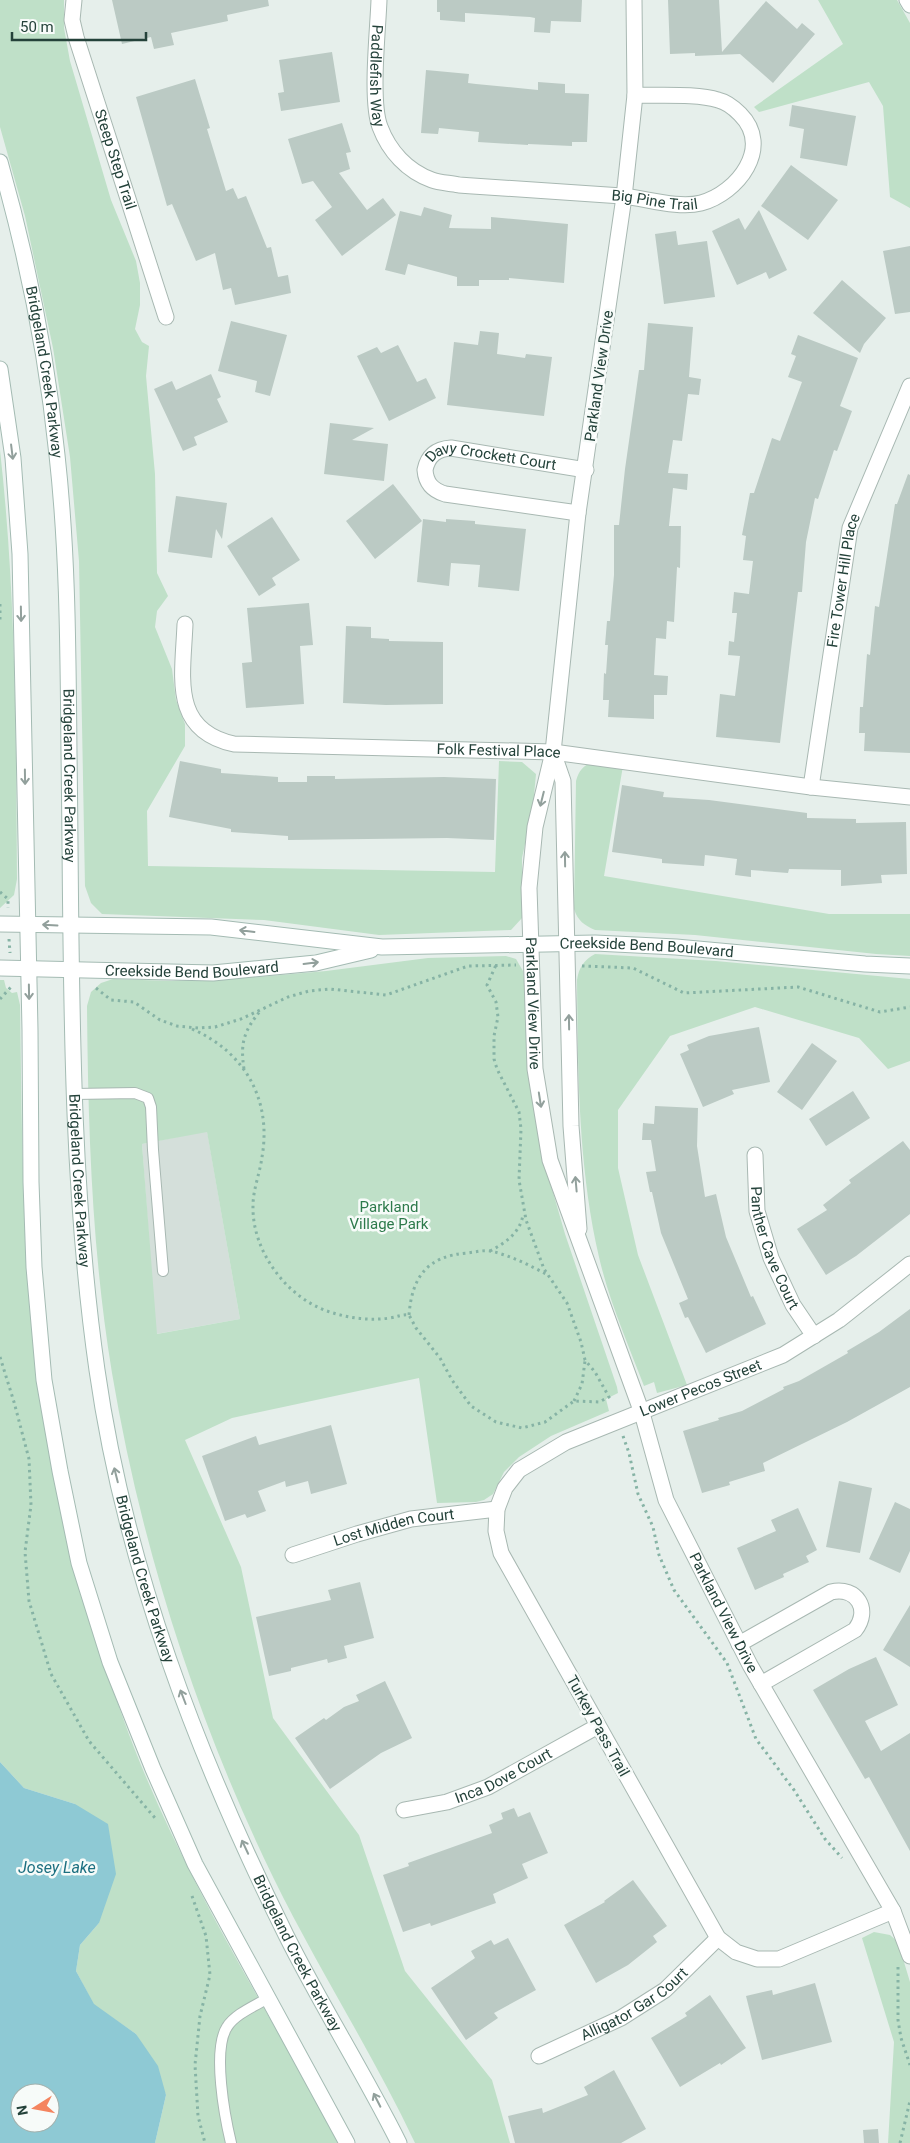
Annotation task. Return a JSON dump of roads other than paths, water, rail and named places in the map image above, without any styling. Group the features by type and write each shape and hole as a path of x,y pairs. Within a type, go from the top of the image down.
{"street":[{"name":"Paddlefish Way","path":"379,0 376,99 379,125 391,149"},
{"name":"Parkland View Drive","path":"634,0 635,95 624,196 586,470 578,513 553,752 535,827 529,888 535,1070 550,1160 581,1250 642,1413 666,1500 761,1684 893,1911 910,1956"},
{"path":"907,0 910,5"},
{"name":"Steep Step Trail","path":"74,1 72,20 76,37 166,317"},
{"name":"Big Pine Trail","path":"391,149 409,168 432,180 458,185 624,196 684,204 701,202 718,194 737,182 749,166 754,149 753,134 745,119 733,107 718,100 635,95"},
{"name":"Bridgeland Creek Parkway","path":"0,162 27,266 43,353 57,454 65,548 68,645 77,1165 84,1264 97,1374 113,1460 134,1548 162,1643 203,1749 242,1842 289,1940 370,2085 399,2143"},
{"path":"0,370 13,458 20,554 34,1267 44,1380 60,1471 79,1563 110,1662 153,1769 195,1864 347,2143"},
{"name":"Fire Tower Hill Place","path":"811,786 850,528 910,386"},
{"name":"Davy Crockett Court","path":"578,513 445,494 435,491 429,485 424,470 431,455 442,449 451,448 586,470"},
{"name":"Folk Festival Place","path":"185,624 182,691 186,706 193,721 204,733 218,741 234,744 553,752 910,797"},
{"name":"Parkland View Drive","path":"553,752 563,781 571,1126 581,1250"},
{"name":"Creekside Bend Boulevard","path":"0,924 210,927 382,947 567,943 676,946 865,964 910,966"},
{"name":"Creekside Bend Boulevard","path":"0,968 213,973 316,963 382,947"},
{"name":"Panther Cave Court","path":"755,1155 757,1211 771,1258 792,1305 814,1336"},
{"name":"Lower Pecos Street","path":"497,1509 505,1488 519,1470 566,1442 783,1355 839,1320 910,1264"},
{"name":"Lost Midden Court","path":"293,1555 411,1519 497,1509"},
{"name":"Turkey Pass Trail","path":"497,1509 496,1531 501,1553 718,1938"},
{"path":"739,1644 831,1592 847,1591 859,1601 862,1617 855,1630 761,1684"},
{"name":"Inca Dove Court","path":"404,1810 448,1802 488,1787 598,1726"},
{"path":"718,1938 736,1952 757,1959 780,1959 893,1911"},
{"name":"Alligator Gar Court","path":"539,2056 621,2018 665,1990 718,1938"}],"lane":[{"path":"75,1094 134,1093 148,1098 151,1107 163,1271"},
{"path":"231,2143 221,2088 222,2039 225,2029 232,2021 268,1998"}],"water":[{"name":"Josey Lake","path":"0,1762 24,1788 75,1804 108,1824 116,1874 99,1923 80,1945 76,1971 94,2004 136,2034 158,2066 166,2095 155,2143 0,2143"}],"park label":[{"name":"Parkland Village Park","path":"389,1216"}]}
